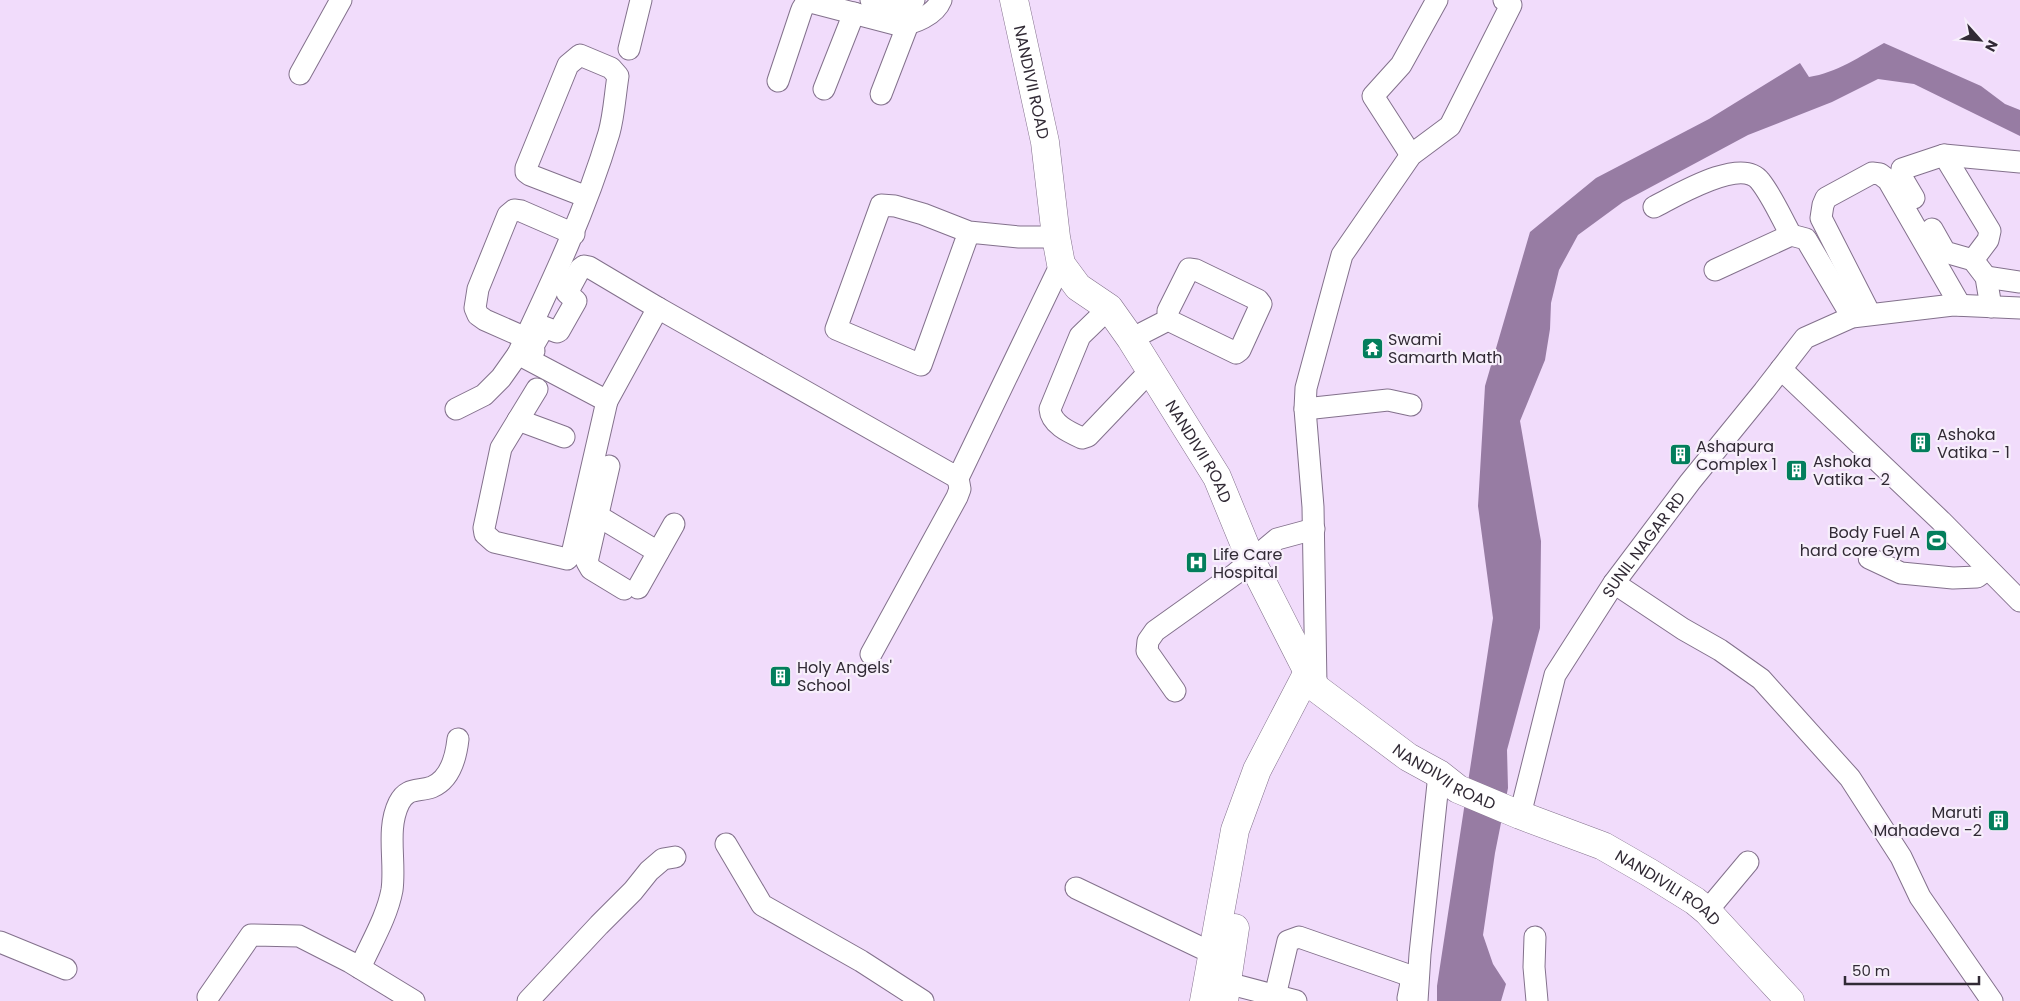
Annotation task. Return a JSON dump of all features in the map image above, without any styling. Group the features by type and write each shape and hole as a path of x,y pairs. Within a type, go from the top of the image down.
{"street":[{"path":"300,74 341,0"},
{"path":"629,49 641,0"},
{"path":"871,0 901,9 914,0"},
{"path":"778,81 803,6 811,2 899,25 908,24 933,10 941,0"},
{"name":"NANDIVII ROAD","path":"1014,0 1045,142 1056,238 1061,264 1078,286 1109,308 1217,477 1251,560 1312,680 1408,757 1448,781 1520,814"},
{"path":"1411,155 1373,96 1401,65 1437,0"},
{"path":"1204,1001 1220,974 1237,912 1253,825 1266,789 1312,680 1314,529 1305,409 1306,388 1342,255 1411,155 1450,126 1511,5 1504,0"},
{"path":"824,90 854,13"},
{"path":"881,94 908,24"},
{"path":"456,409 484,395 501,378 522,346 574,234 587,197 609,131 618,76 611,68 580,55 568,65 526,168 530,175 587,197"},
{"path":"1944,155 1990,231 1979,268 1991,307"},
{"path":"2020,162 1944,155 1902,169 1901,176 1945,252 1979,268 2020,282"},
{"path":"1654,206 1723,174 1744,172 1759,179 1791,234 1806,239 1861,316"},
{"path":"1861,316 1821,218 1826,198 1872,173 1880,174 1888,180 1960,305"},
{"path":"969,232 921,365 836,329 881,205 895,206 923,214 969,232 1019,237 1056,238"},
{"path":"574,234 521,211 514,210 508,215 478,289 475,308 478,315 522,346 609,397"},
{"path":"1715,270 1791,234"},
{"path":"871,654 958,497 960,490 958,478 1061,264"},
{"path":"609,397 536,354 533,350 533,346 544,327 559,331 576,300 568,296 567,293 580,269 584,266 958,478"},
{"path":"1189,269 1196,270 1258,300 1261,304 1240,350 1236,353 1168,320 1168,311 1189,269"},
{"name":"SUNIL NAGAR RD","path":"1520,814 1555,675 1614,583 1690,482 1805,338 1861,316 1960,305 2020,308"},
{"path":"658,308 609,397 590,511 588,566 631,589 658,552 674,524"},
{"path":"1109,308 1080,336 1050,409 1054,420 1076,436 1082,438 1088,436 1150,371"},
{"path":"1131,340 1168,320"},
{"path":"1781,369 1941,521 2020,600"},
{"path":"537,389 501,448 484,528 485,534 494,542 569,559 610,466"},
{"path":"1305,409 1388,400 1411,405"},
{"path":"518,420 564,437"},
{"path":"590,511 658,552"},
{"path":"1175,690 1147,651 1148,641 1155,631 1277,539 1314,529"},
{"path":"1870,558 1901,573 1953,578 1977,577 1988,569"},
{"path":"1614,583 1683,629 1720,650 1761,679 1850,778 1900,857 1920,897 1992,1001"},
{"path":"360,968 390,902 394,864 394,814 406,793 431,787 439,783 449,771 456,758 458,739"},
{"path":"1417,1001 1420,954 1448,781"},
{"name":"NANDIVILI ROAD","path":"1520,814 1603,846 1650,872 1695,901 1707,911 1790,1001"},
{"path":"726,844 762,905 861,960 923,1001"},
{"path":"528,1001 599,924 634,891 649,871 663,859 675,857"},
{"path":"1707,911 1748,862"},
{"path":"1076,888 1220,974 1275,996 1296,1001"},
{"path":"208,997 251,935 299,936 360,968 414,1001"},
{"path":"1535,937 1534,967 1537,1001"},
{"path":"1275,996 1288,941 1300,938 1408,975 1411,983 1407,1001"},
{"path":"0,942 66,969"}],"shaded area":[{"path":"1884,43 1981,86 2005,104 2020,110 2020,136 1914,84 1878,79 1832,102 1748,135 1623,202 1578,235 1559,270 1551,303 1550,329 1545,360 1520,421 1541,541 1540,628 1507,750 1508,788 1495,853 1483,935 1493,964 1506,984 1501,1001 1437,1001 1437,986 1493,618 1478,506 1485,386 1530,232 1596,178 1709,119 1800,63 1809,77 1819,75 1848,63"}],"place":[{"name":"Swami Samarth Math","path":"1372,348"},
{"name":"Ashoka Vatika - 1","path":"1921,443"},
{"name":"Ashapura Complex 1","path":"1680,455"},
{"name":"Ashoka Vatika - 2","path":"1797,470"},
{"name":"Body Fuel A hard core Gym","path":"1936,541"},
{"name":"Life Care Hospital","path":"1197,563"},
{"name":"Holy Angels' School","path":"781,676"},
{"name":"Maruti Mahadeva -2","path":"1998,821"}]}
